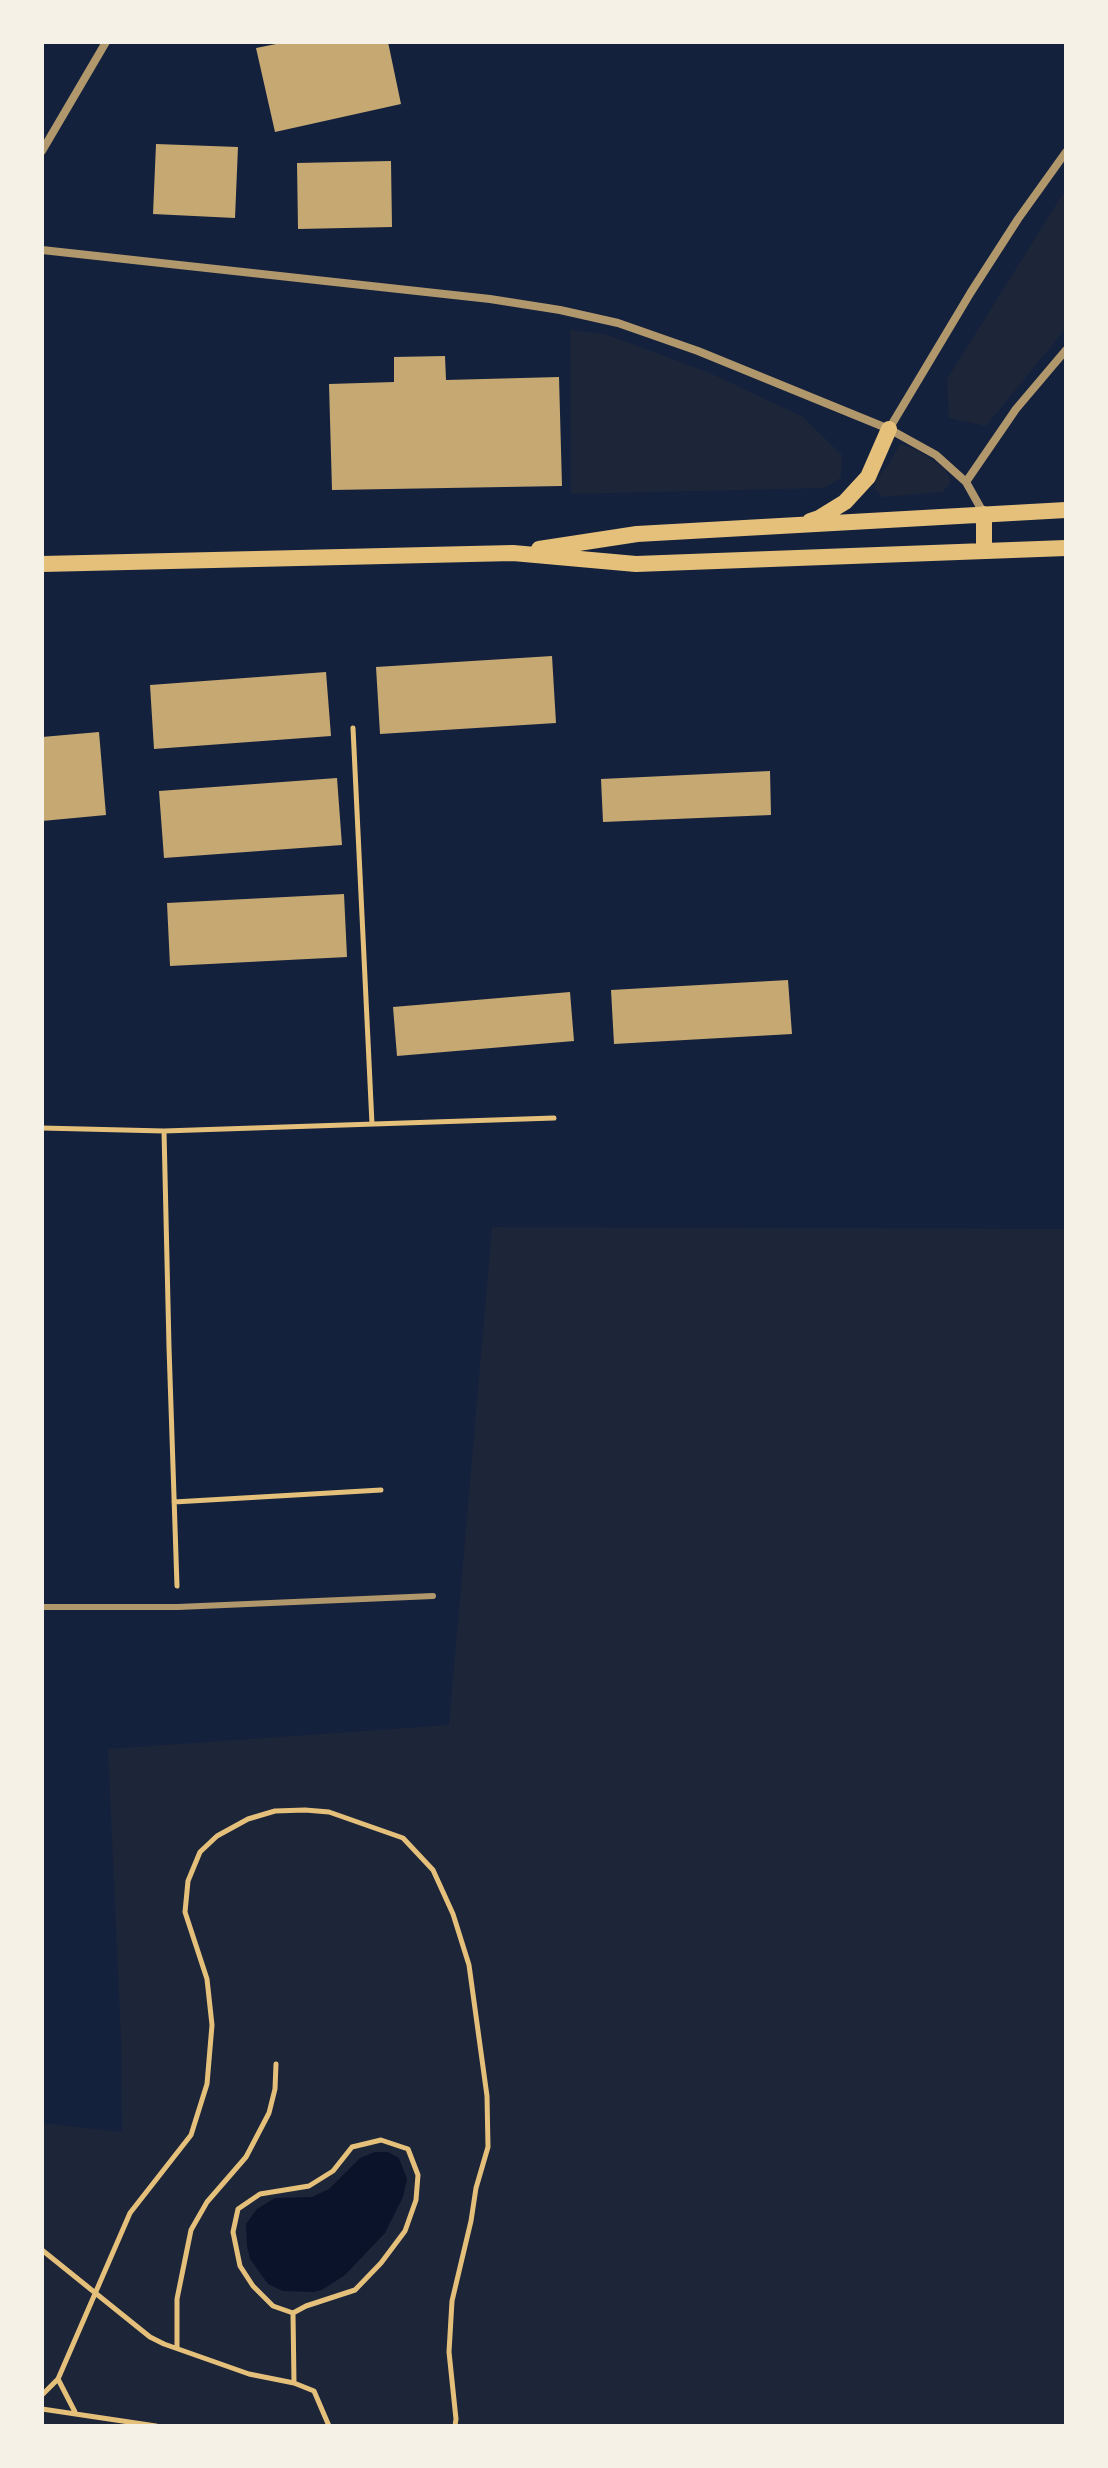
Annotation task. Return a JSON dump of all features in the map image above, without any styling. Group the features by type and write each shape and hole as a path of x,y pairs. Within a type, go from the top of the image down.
{"main road":[{"path":"788,526 819,518 845,502 868,477 889,429"},
{"path":"513,553 637,534 1066,510"},
{"path":"984,514 984,551"},
{"path":"42,564 513,553 636,564 1066,548"}],"street":[{"path":"42,151 106,42"},
{"path":"889,429 971,292 1066,152"},
{"path":"42,250 412,289 560,310 618,323 698,351 889,429 936,455 966,482 984,514"},
{"path":"966,482 1016,409 1066,350"}],"lane":[{"path":"42,1607 178,1607 433,1596"}],"path":[{"path":"353,728 372,1124"},
{"path":"42,1128 164,1131 554,1118"},
{"path":"164,1131 178,1607"},
{"path":"174,1502 381,1490"},
{"path":"42,2395 58,2379 130,2213 191,2135 207,2084 212,2025 207,1979 185,1912 188,1881 200,1852 217,1836 248,1819 275,1811 329,1812 403,1838 433,1870 453,1914 469,1965 487,2096 488,2147 452,2301 449,2352 455,2426"},
{"path":"177,2348 177,2299 191,2230 207,2202 246,2157 269,2113 275,2089 276,2064"},
{"path":"381,2140 408,2149 418,2175 416,2200 405,2231 355,2290 293,2313 273,2306 253,2286 240,2266 233,2232 238,2209 260,2194 309,2186 333,2171 352,2147 381,2140"},
{"path":"42,2250 150,2337 249,2374 294,2383 314,2391 329,2426"},
{"path":"293,2313 294,2383"},
{"path":"58,2379 75,2412"},
{"path":"42,2409 156,2426"}],"shaded area":[{"path":"1066,189 1066,328 986,426 949,418 947,379"},
{"path":"570,330 605,334 710,373 803,417 842,455 841,478 824,488 571,494"},
{"path":"900,444 919,451 945,469 951,482 943,492 882,497 874,488 877,478"},
{"path":"492,1227 1066,1229 1066,2426 42,2425 42,2123 122,2132 108,1749 449,1725"},
{"path":"375,2152 388,2152 399,2158 407,2179 403,2197 385,2233 345,2275 322,2290 283,2291 268,2284 250,2259 247,2246 246,2224 257,2209 275,2198 312,2197 329,2189 360,2158"}],"building":[{"path":"286,42 388,42 401,104 275,132 256,48"},
{"path":"156,144 238,147 235,218 153,214"},
{"path":"391,161 392,227 298,229 297,163"},
{"path":"445,356 446,380 559,377 562,486 332,490 329,384 394,382 394,357"},
{"path":"552,656 556,723 380,734 376,667"},
{"path":"326,672 331,736 154,749 150,685"},
{"path":"99,732 106,815 42,821 42,737"},
{"path":"770,771 771,815 603,822 601,779"},
{"path":"337,778 342,845 164,858 159,791"},
{"path":"344,894 347,957 170,966 167,903"},
{"path":"788,980 792,1034 614,1044 611,990"},
{"path":"570,992 574,1041 397,1056 393,1007"}]}
